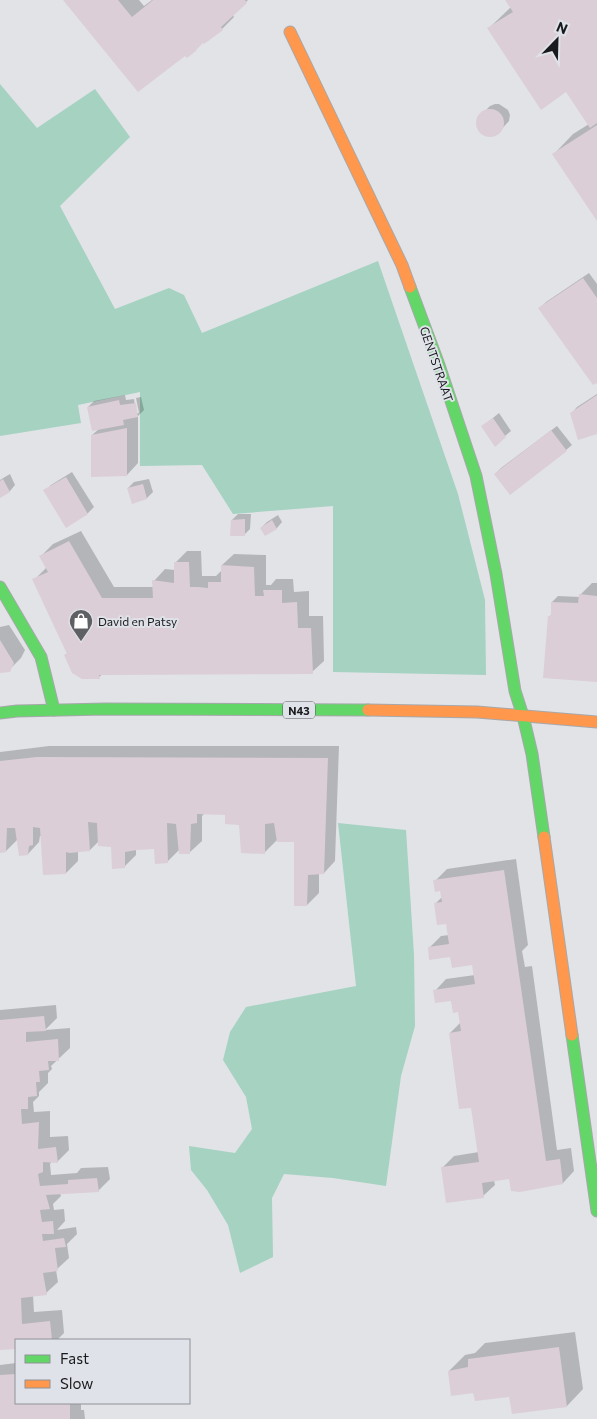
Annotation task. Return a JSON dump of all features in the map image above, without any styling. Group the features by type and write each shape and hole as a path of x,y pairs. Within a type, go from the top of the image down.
{"street":[{"name":"GENTSTRAAT","path":"290,32 402,265 439,365 476,476 496,574 515,691 532,754 597,1211"},
{"path":"0,587 41,657 54,710"},
{"name":"N43","path":"0,713 115,709 477,712 597,722"}],"green space":[{"path":"0,84 37,128 95,89 130,137 60,206 115,309 169,288 184,295 202,333 378,261 458,494 485,600 486,675 333,672 333,506 233,514 202,465 140,466 140,392 78,405 81,423 0,436"},
{"path":"338,823 406,830 414,955 415,1026 401,1076 386,1186 333,1178 284,1174 272,1198 273,1257 240,1273 228,1225 207,1190 191,1170 189,1146 235,1153 252,1129 246,1097 223,1060 230,1032 246,1007 356,986"}],"building":[{"path":"63,0 118,0 132,17 153,0 245,0 247,3 221,27 223,30 138,92"},
{"path":"505,0 597,0 597,123 590,128 566,92 541,110 487,28 513,12"},
{"path":"490,109 500,113 504,123 500,133 490,137 480,133 476,123 480,113"},
{"path":"597,125 597,221 552,154"},
{"path":"583,278 597,298 597,383 593,385 538,308"},
{"path":"597,395 597,434 578,440 570,413"},
{"path":"119,400 120,405 136,403 138,417 123,420 124,425 92,431 87,407"},
{"path":"493,418 506,437 495,447 481,426"},
{"path":"127,428 127,476 91,477 91,435"},
{"path":"551,430 567,451 510,495 494,474"},
{"path":"66,477 88,514 66,528 43,490"},
{"path":"3,479 10,492 0,498 0,481"},
{"path":"143,484 147,499 132,504 127,488"},
{"path":"245,519 245,536 230,536 231,520"},
{"path":"272,520 277,529 265,536 260,528"},
{"path":"69,541 102,598 153,598 152,580 174,583 174,562 189,562 190,587 208,588 208,582 221,582 221,565 254,567 255,596 264,596 263,590 282,590 282,603 297,602 298,628 311,628 313,674 99,675 100,679 82,679 72,673 64,655 67,654 32,579 48,572 39,556"},
{"path":"579,594 597,596 597,682 543,678 548,616 551,616 551,602 578,603"},
{"path":"0,640 14,663 10,672 0,673"},
{"path":"37,757 328,758 324,874 308,875 307,906 294,906 294,842 277,842 274,823 265,824 265,854 241,853 239,825 225,824 225,815 197,814 197,823 191,824 190,854 179,854 176,824 167,823 168,863 155,864 154,849 137,850 125,852 125,868 112,869 111,847 98,846 97,823 88,822 90,851 66,852 66,874 43,875 40,828 33,827 33,845 29,846 28,855 19,856 15,828 7,828 6,852 0,853 0,761"},
{"path":"504,870 546,1161 560,1159 563,1184 520,1192 511,1191 509,1179 482,1183 484,1198 446,1203 441,1167 479,1162 471,1108 459,1109 449,1033 461,1031 458,1012 453,1013 451,1001 435,1003 433,990 475,984 472,965 452,968 450,957 429,960 428,947 449,944 446,924 437,925 434,903 442,902 440,891 435,892 433,880"},
{"path":"44,1016 46,1031 26,1032 26,1042 58,1039 59,1061 48,1061 49,1070 39,1071 40,1082 36,1082 37,1096 28,1097 28,1109 21,1109 22,1124 39,1122 38,1149 56,1147 58,1163 43,1162 43,1172 38,1174 40,1186 68,1184 68,1180 97,1178 99,1192 46,1195 50,1209 40,1210 42,1222 53,1221 54,1234 42,1234 43,1241 64,1238 66,1247 55,1248 58,1271 43,1273 47,1295 21,1298 22,1324 50,1321 52,1339 15,1339 15,1349 0,1350 0,1020"},
{"path":"559,1347 567,1407 512,1414 509,1397 475,1401 473,1393 451,1396 448,1371 468,1367 468,1359"},
{"path":"15,1374 15,1404 70,1404 70,1419 0,1419 0,1375"}],"traffic: fast":[{"path":"410,287 439,365 476,476 496,574 515,691 532,754 544,837"},
{"path":"0,587 41,657 54,710"},
{"path":"0,713 105,709 368,710"},
{"path":"572,1035 597,1211"}],"traffic: slow":[{"path":"290,32 402,265 410,287"},
{"path":"368,710 477,712 597,722"},
{"path":"544,837 572,1035"}],"place":[{"name":"David en Patsy","path":"81,642"}]}
